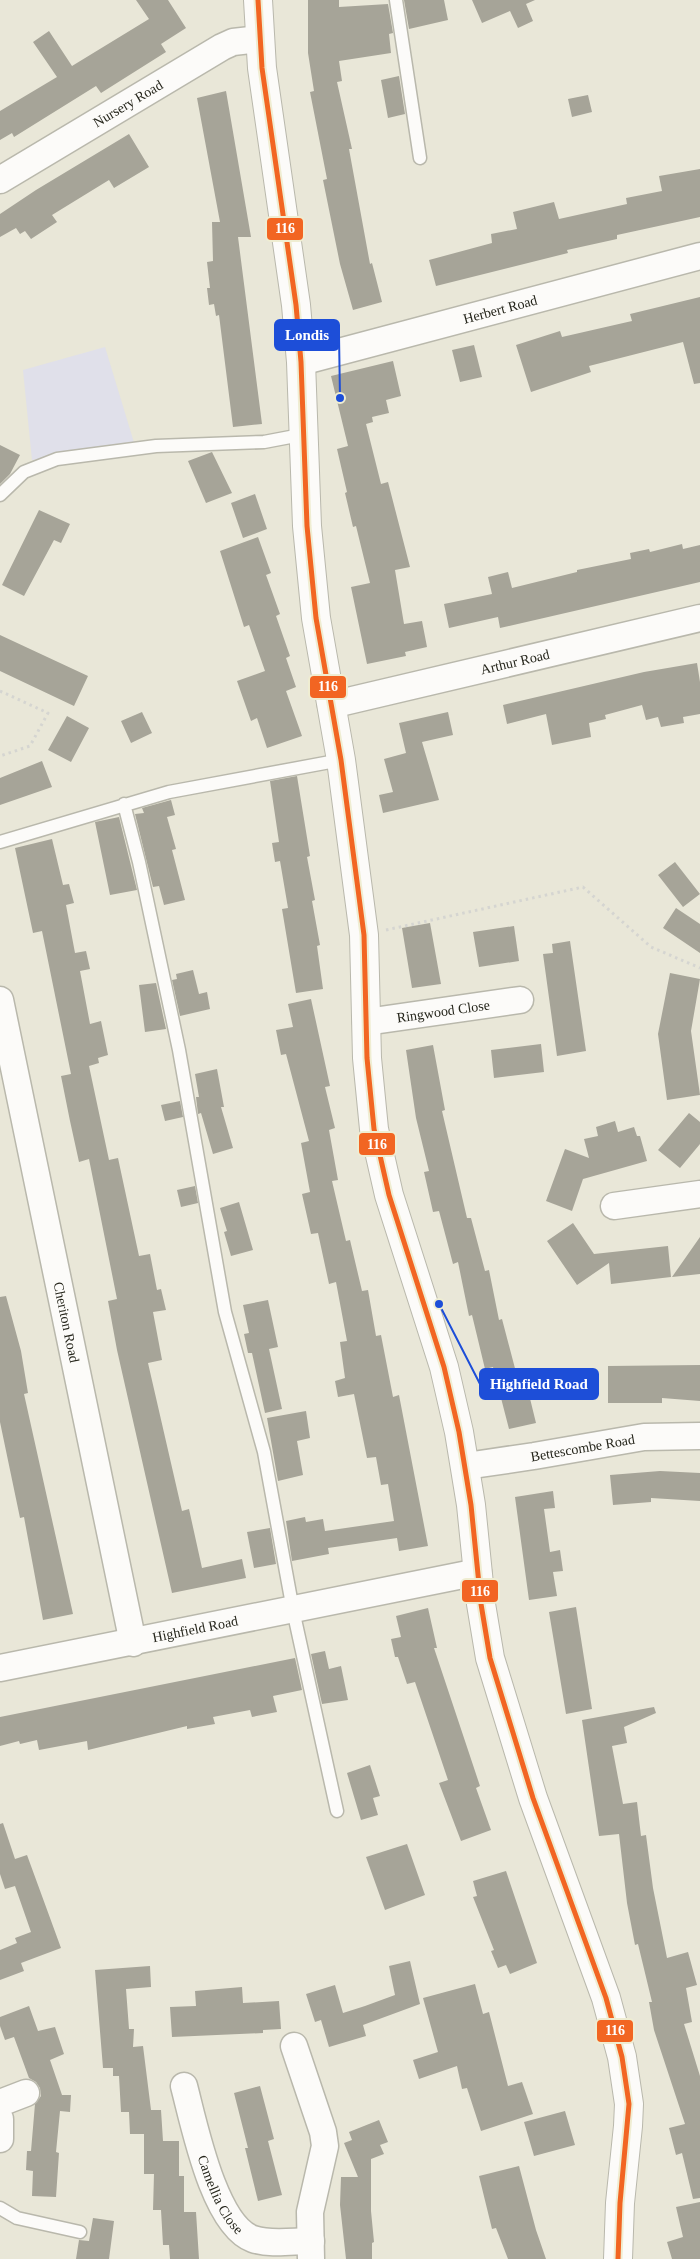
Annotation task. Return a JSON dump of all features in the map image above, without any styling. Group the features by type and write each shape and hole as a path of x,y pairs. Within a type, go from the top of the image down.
{"street":[{"path":"258,0 260,39 302,362 306,434 308,549 316,618 341,760 364,935 366,1022 371,1106 381,1163 397,1224 444,1367 466,1466 485,1633 497,1684 533,1798 606,1998 622,2057 629,2104 620,2203 618,2259"},
{"name":"Nursery Road","path":"0,180 233,42 260,39"},
{"name":"Herbert Road","path":"302,362 700,256"},
{"name":"Arthur Road","path":"330,705 700,618"},
{"name":"Ringwood Close","path":"366,1022 520,1000"},
{"name":"Cheriton Road","path":"1,1008 133,1643"},
{"path":"614,1206 700,1194"},
{"name":"Bettescombe Road","path":"466,1466 644,1436 700,1436"},
{"name":"Highfield Road","path":"0,1668 133,1643 478,1572"},
{"name":"Camellia Close","path":"184,2086 218,2197 234,2226 255,2240 311,2250 310,2212 325,2146 323,2132 294,2046"},
{"path":"0,2103 26,2093"},
{"path":"0,2119 0,2138"}],"lane":[{"path":"396,0 420,158"},
{"path":"0,495 24,472 57,459 156,446 264,442 306,434"},
{"path":"0,842 169,792 341,760"},
{"path":"124,804 139,862 178,1050 225,1312 264,1452 293,1610 338,1811"},
{"path":"0,2208 16,2218 80,2232"}],"path":[{"path":"0,691 48,713 30,746 0,756"},
{"path":"364,935 583,887 651,947 700,968"}],"shaded area":[{"path":"105,347 135,446 32,460 23,370"}],"building":[{"path":"136,0 168,0 186,28 161,44 166,52 101,93 96,86 14,137 12,133 0,140 0,111 57,77 33,42 49,31 72,66 149,19"},
{"path":"308,0 339,0 339,7 388,4 393,33 389,34 391,53 339,61 342,81 337,82 352,149 349,149 370,264 372,263 382,302 353,310 340,264 323,180 327,179 310,92 314,91 308,53"},
{"path":"404,0 444,0 448,20 409,29"},
{"path":"472,0 535,0 526,4 533,21 518,28 510,11 482,23"},
{"path":"399,76 405,114 388,118 381,80"},
{"path":"226,91 251,237 238,237 262,424 233,427 219,315 216,316 214,304 209,305 207,288 210,288 207,262 213,261 212,222 220,222 197,98"},
{"path":"588,95 592,112 572,117 568,99"},
{"path":"129,134 149,167 114,188 109,180 52,215 57,222 31,239 25,231 20,234 16,228 0,237 0,214"},
{"path":"700,169 700,217 617,235 617,239 567,250 568,253 436,286 429,260 492,243 491,234 517,229 513,212 554,202 559,219 627,204 626,198 662,191 659,176"},
{"path":"700,297 700,383 694,384 683,342 589,366 591,372 531,392 516,345 560,331 562,337 632,321 630,314"},
{"path":"474,345 482,377 460,382 452,350"},
{"path":"393,361 401,396 386,400 389,413 372,417 373,422 366,424 381,484 388,482 410,567 395,570 404,624 422,621 427,647 405,652 406,656 367,664 351,587 370,583 356,526 353,527 345,493 347,492 337,449 348,446 331,376"},
{"path":"0,445 20,455 10,474 0,484"},
{"path":"212,452 232,493 206,503 188,461"},
{"path":"255,494 267,529 243,538 231,503"},
{"path":"39,510 70,524 61,543 54,540 24,596 2,585"},
{"path":"258,537 271,573 266,575 280,614 276,616 290,656 286,658 296,687 286,691 302,736 267,748 257,718 251,721 237,681 265,671 249,625 244,627 220,551"},
{"path":"682,544 683,549 700,545 700,582 500,628 498,617 449,628 444,604 492,594 488,577 508,572 512,588 577,572 577,570 631,559 630,553 649,549 650,552"},
{"path":"0,635 88,676 74,706 0,671"},
{"path":"697,663 700,682 700,714 683,717 684,723 661,727 658,717 646,720 642,705 605,715 606,719 589,723 591,737 552,745 546,714 507,724 503,705 644,672"},
{"path":"142,712 152,733 131,743 121,721"},
{"path":"448,712 453,735 422,742 439,800 383,813 379,795 393,792 384,759 406,753 399,723"},
{"path":"67,716 89,728 71,762 48,750"},
{"path":"42,761 52,787 0,805 0,778"},
{"path":"297,776 310,856 307,857 315,900 312,901 320,945 317,946 323,989 296,993 282,909 288,908 280,861 275,862 272,843 279,842 270,781"},
{"path":"171,800 175,815 167,817 176,849 172,850 185,900 164,905 159,886 153,887 135,814 144,813 142,808"},
{"path":"119,817 137,890 110,895 95,822"},
{"path":"52,839 63,885 69,884 74,903 66,905 75,953 86,951 90,969 80,971 90,1024 101,1021 108,1055 98,1058 99,1063 89,1066 109,1160 118,1158 139,1256 150,1254 157,1290 161,1289 166,1310 153,1312 162,1360 148,1363 182,1511 189,1509 202,1568 242,1559 246,1578 172,1593 117,1350 108,1301 117,1299 89,1159 79,1162 61,1076 71,1074 42,931 33,933 15,848"},
{"path":"675,862 700,894 683,907 658,875"},
{"path":"676,908 700,924 700,953 663,928"},
{"path":"430,923 441,984 412,988 402,928"},
{"path":"514,926 519,961 479,967 473,932"},
{"path":"570,941 586,1051 557,1056 543,954 553,953 552,944"},
{"path":"193,970 199,994 207,992 210,1009 180,1016 172,980 177,979 176,974"},
{"path":"670,973 700,979 691,1031 700,1095 667,1100 658,1034"},
{"path":"156,983 166,1029 145,1032 139,985"},
{"path":"311,999 330,1086 325,1087 335,1128 329,1130 338,1180 332,1181 346,1241 350,1240 362,1291 368,1290 376,1336 381,1335 393,1397 399,1395 428,1546 399,1551 397,1538 328,1548 329,1554 292,1561 286,1521 305,1517 306,1522 323,1519 325,1531 394,1521 388,1484 381,1485 376,1457 367,1458 354,1394 338,1397 335,1381 345,1378 340,1342 347,1341 336,1282 329,1284 318,1233 311,1234 302,1194 310,1192 301,1143 309,1141 286,1054 281,1055 276,1030 293,1027 288,1004"},
{"path":"541,1044 544,1072 494,1078 491,1050"},
{"path":"433,1045 445,1110 442,1111 467,1218 471,1218 485,1271 489,1270 499,1320 502,1319 517,1376 524,1374 536,1423 509,1429 493,1367 485,1369 472,1315 469,1316 458,1262 453,1264 439,1211 433,1212 424,1172 429,1171 416,1118 406,1050"},
{"path":"217,1069 224,1107 221,1107 233,1148 213,1154 201,1113 198,1114 196,1097 199,1097 195,1074"},
{"path":"180,1101 183,1117 165,1121 161,1105"},
{"path":"689,1113 700,1122 700,1144 680,1168 658,1150"},
{"path":"615,1121 618,1132 634,1127 637,1136 640,1136 647,1161 583,1179 572,1211 546,1201 565,1149 589,1158 584,1139 598,1136 596,1127"},
{"path":"195,1186 198,1203 181,1207 177,1190"},
{"path":"239,1202 253,1250 231,1256 224,1232 227,1231 220,1208"},
{"path":"573,1223 594,1254 668,1246 671,1277 611,1284 609,1263 577,1285 547,1241"},
{"path":"700,1237 700,1274 672,1277"},
{"path":"6,1296 21,1351 28,1393 24,1394 73,1614 43,1620 24,1517 20,1518 0,1422 0,1297"},
{"path":"268,1300 278,1347 269,1349 282,1409 265,1413 252,1353 248,1353 244,1334 249,1333 243,1305"},
{"path":"700,1365 700,1401 662,1398 662,1403 608,1403 608,1366"},
{"path":"306,1411 310,1438 297,1441 303,1475 278,1481 267,1418"},
{"path":"660,1471 700,1473 700,1501 651,1498 651,1502 613,1505 610,1475"},
{"path":"553,1491 555,1508 544,1509 550,1552 560,1550 563,1571 553,1572 557,1596 529,1600 515,1497"},
{"path":"270,1528 276,1564 254,1568 247,1532"},
{"path":"576,1607 592,1709 566,1714 549,1612"},
{"path":"428,1608 437,1648 434,1648 480,1786 476,1788 491,1830 461,1841 439,1783 448,1780 415,1682 407,1684 398,1657 395,1657 391,1639 401,1637 396,1616"},
{"path":"325,1651 329,1669 341,1666 348,1700 322,1704 311,1654"},
{"path":"295,1658 302,1690 273,1696 277,1712 252,1717 250,1710 213,1717 215,1724 187,1729 187,1726 88,1750 87,1741 39,1750 37,1740 20,1744 19,1741 0,1746 0,1717"},
{"path":"654,1707 656,1713 624,1727 627,1743 612,1746 623,1804 637,1802 641,1836 646,1835 653,1888 667,1958 688,1952 697,1985 686,1988 692,2022 684,2024 700,2076 700,2198 693,2199 682,2153 676,2155 669,2128 685,2124 654,2030 649,2002 652,2002 638,1944 635,1945 627,1903 619,1834 599,1836 582,1720"},
{"path":"370,1765 380,1796 373,1798 378,1815 361,1820 347,1773"},
{"path":"3,1823 15,1859 27,1855 61,1948 21,1963 24,1971 0,1980 0,1950 17,1943 15,1938 31,1932 15,1886 5,1889 0,1874 0,1824"},
{"path":"407,1844 425,1895 385,1910 366,1857"},
{"path":"506,1871 537,1963 510,1974 506,1965 498,1968 491,1951 494,1950 473,1897 477,1896 473,1881"},
{"path":"410,1961 420,2004 363,2025 366,2036 329,2047 321,2020 315,2022 306,1994 335,1985 343,2013 395,1995 389,1966"},
{"path":"150,1966 151,1987 126,1989 129,2029 134,2029 133,2047 143,2046 151,2110 161,2110 163,2141 179,2141 179,2176 184,2176 184,2212 196,2212 199,2259 170,2259 169,2245 163,2245 161,2210 153,2210 154,2174 144,2174 144,2134 130,2134 129,2112 121,2112 119,2076 113,2076 113,2068 103,2068 95,1970"},
{"path":"475,1984 483,2014 489,2012 508,2086 522,2082 533,2114 481,2131 467,2088 462,2089 457,2066 419,2079 413,2060 438,2052 423,1998"},
{"path":"242,1987 243,2003 279,2001 281,2029 263,2030 263,2033 172,2037 170,2007 196,2006 195,1991"},
{"path":"29,2006 38,2031 55,2027 64,2054 50,2060 62,2095 71,2095 70,2112 60,2111 56,2152 59,2153 56,2197 32,2196 33,2171 26,2170 27,2151 31,2151 35,2104 41,2096 40,2088 36,2082 29,2078 14,2037 5,2040 0,2026 0,2017"},
{"path":"260,2086 274,2139 268,2141 282,2195 258,2201 245,2148 248,2148 234,2093"},
{"path":"565,2111 575,2145 534,2156 524,2122"},
{"path":"379,2120 388,2142 380,2145 384,2154 371,2159 371,2211 374,2242 372,2243 372,2259 346,2259 340,2205 341,2177 358,2177 344,2143 352,2140 349,2132"},
{"path":"519,2166 536,2230 546,2259 508,2259 496,2228 492,2229 479,2176"},
{"path":"700,2202 700,2259 672,2259 667,2242 683,2237 676,2207"},
{"path":"93,2218 114,2221 109,2259 76,2259 79,2240 89,2241"}],"transit line":[{"name":"116","path":"258,0 262,68 296,305 301,362 307,526 316,618 341,760 364,935 367,1058 374,1129 389,1195 444,1367 459,1432 471,1505 481,1604 490,1658 533,1798 606,1998 622,2057 629,2104 620,2203 618,2259"}],"place":[{"name":"Londis","path":"340,398"},
{"name":"Highfield Road","path":"439,1304"}]}
